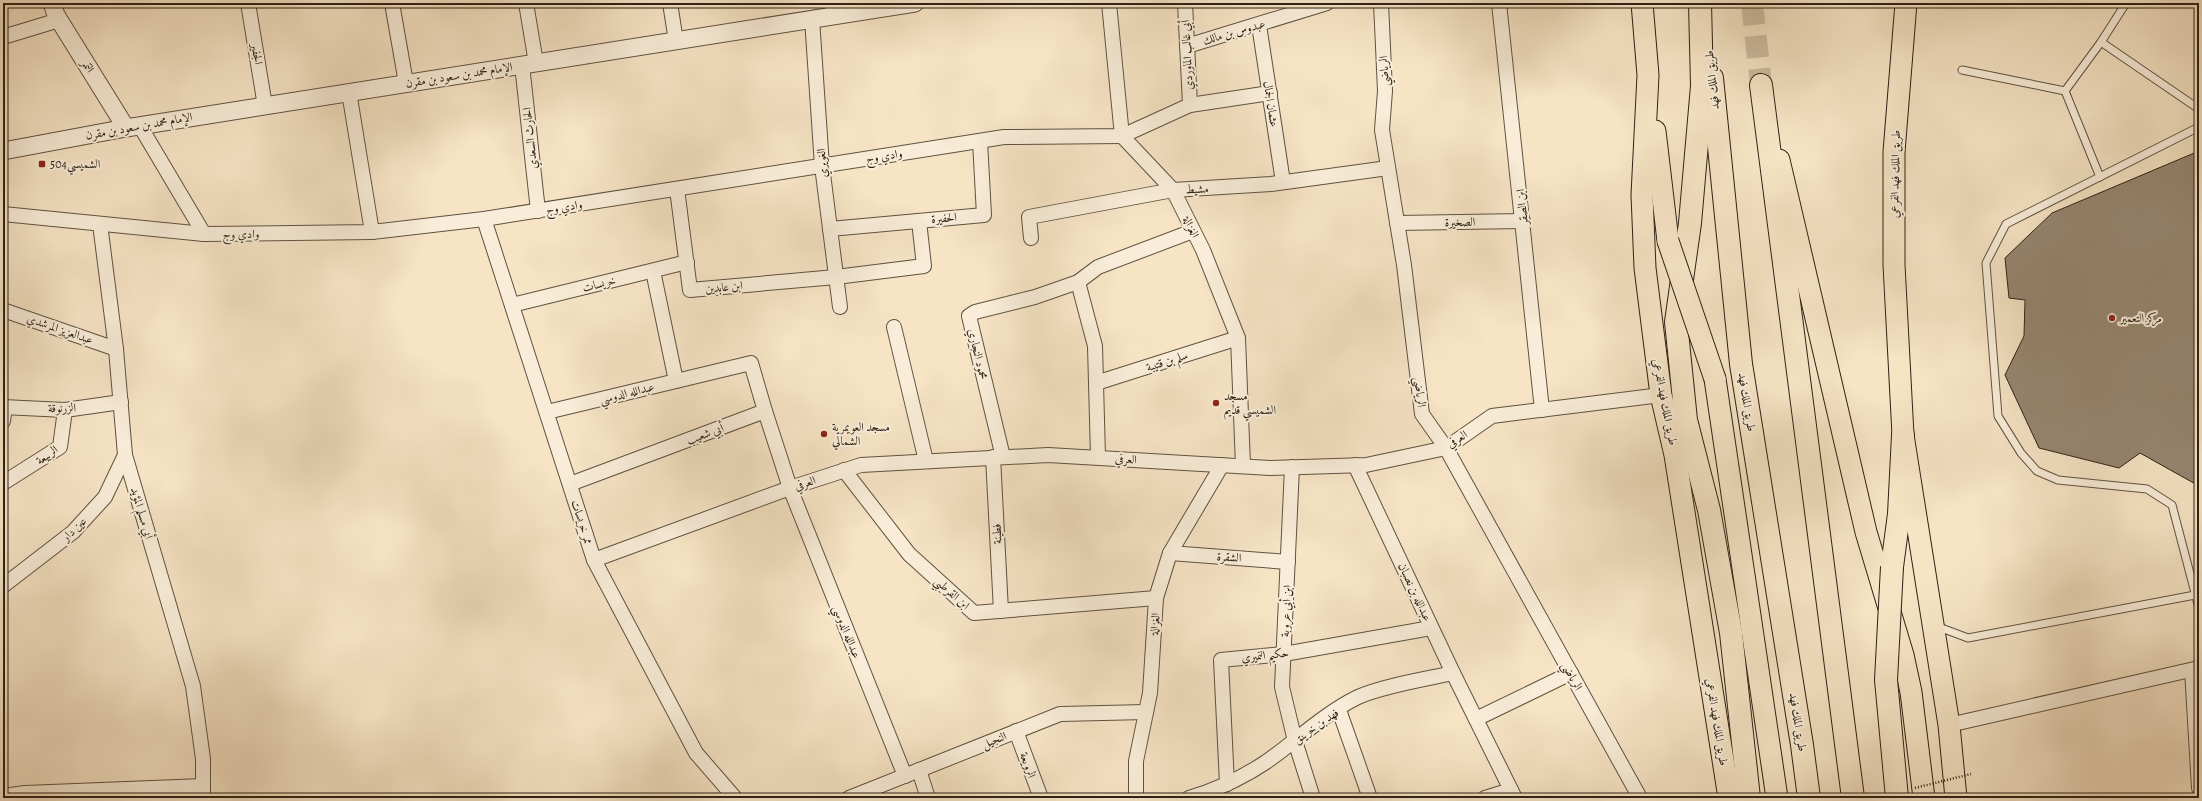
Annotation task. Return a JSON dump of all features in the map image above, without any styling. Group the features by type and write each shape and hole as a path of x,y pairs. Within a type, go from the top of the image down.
{"highway":[{"path":"1700,3 1702,86 1690,223 1676,322 1686,420 1709,510 1731,633 1749,798"},
{"name":"طريق الملك فهد","path":"1704,3 1741,364 1801,737 1809,798"},
{"path":"1762,85 1853,798"},
{"path":"1903,435 1899,514 1892,567 1886,680 1910,795"}],"main road":[{"name":"طريق الملك فهد الفرعي","path":"1642,3 1648,75 1642,196 1644,268 1661,395 1675,455 1729,798"},
{"name":"طريق الملك فهد الفرعي","path":"1906,3 1894,152 1894,265 1903,435 1932,625 1950,725 1956,798"},
{"path":"1648,75 1668,241 1715,379 1777,798"},
{"path":"1762,85 1866,532 1903,655 1910,692 1910,795"}],"street":[{"name":"التمر","path":"52,3 59,20 133,127"},
{"name":"الجفير","path":"248,3 265,106"},
{"path":"392,3 406,84"},
{"name":"الحارث السعدي","path":"526,3 538,211"},
{"path":"670,3 676,41"},
{"name":"الإمام محمد بن سعود بن مقرن","path":"3,151 133,127 812,19 833,9 915,3"},
{"path":"1109,3 1122,136"},
{"name":"أبي غالب الماوردي","path":"1122,136 1190,105 1185,3"},
{"name":"عبدوس بن مالك","path":"1187,46 1259,25 1326,3"},
{"name":"الرياضي","path":"1381,3 1385,91 1382,130 1397,223 1422,414 1446,448 1640,798"},
{"name":"ابن الصقر","path":"1499,3 1542,410"},
{"name":"الغويري","path":"812,19 822,166 840,307"},
{"path":"3,36 59,20"},
{"name":"عثمان الجمال","path":"1259,25 1283,182"},
{"path":"349,92 372,232"},
{"path":"1190,105 1270,93"},
{"path":"133,127 204,234"},
{"name":"وادي وج","path":"3,214 204,234 372,232 538,211 1004,137 1122,136"},
{"name":"الغزالة","path":"1122,136 1173,190 1203,250 1238,338 1243,466"},
{"name":"الحفيرة","path":"830,229 984,215 980,141"},
{"name":"مشيط","path":"1031,238 1029,217 1173,190 1283,182 1388,168"},
{"name":"ابن عابدين","path":"677,189 690,290 836,277"},
{"name":"ممر خريسات","path":"484,219 594,560 696,753 735,798"},
{"path":"836,277 924,266 919,221"},
{"name":"الصخيرة","path":"1397,223 1523,221"},
{"name":"أبي مسلم المؤيد","path":"100,224 116,349 125,455 193,686 203,759 203,792"},
{"name":"محمود النجاري","path":"998,457 969,316 975,312 1035,297 1078,282 1098,267 1193,231"},
{"name":"خريسات","path":"512,305 687,262"},
{"path":"653,271 676,381"},
{"path":"1078,282 1095,346 1098,457"},
{"name":"عبدالعزيز المرشدي","path":"3,310 116,349"},
{"path":"894,327 926,461"},
{"name":"سلم بن قتيبة","path":"1096,383 1238,338"},
{"name":"عبدالله الدوسي","path":"547,412 751,363 765,411"},
{"name":"العرفي","path":"594,560 790,488 861,465 1048,454 1243,466 1292,467 1366,465 1446,448 1492,416 1661,395"},
{"name":"الزرنوقة","path":"4,407 66,410 121,402"},
{"path":"3,421 4,407"},
{"name":"الربيعة","path":"3,483 60,447 66,410"},
{"path":"765,411 790,488"},
{"name":"أبي شعيب","path":"570,484 765,411"},
{"name":"عين دار","path":"3,586 73,532 105,497 125,455"},
{"name":"فطينة","path":"998,457 1001,611"},
{"name":"الغزالة","path":"1136,798 1136,761 1150,693 1156,598 1170,553 1222,465"},
{"name":"عبدالله بن نصبان","path":"1355,465 1431,628 1513,794"},
{"name":"ابن أبي عروبة","path":"1292,467 1282,687 1295,740 1313,798"},
{"name":"ابن القرطبي","path":"844,470 909,554 974,613 1156,598"},
{"name":"عبدالله الدوسي","path":"790,488 905,776"},
{"name":"الشقرة","path":"1170,553 1288,562"},
{"name":"حكيم النميري","path":"1227,784 1221,660 1284,654 1431,628"},
{"path":"1950,725 2195,669 2199,788"},
{"name":"فهد بن خرينق","path":"1189,798 1227,784 1265,763 1295,740 1358,697 1400,685 1453,673"},
{"path":"1476,719 1571,673"},
{"path":"1339,710 1370,798"},
{"name":"النجيل","path":"849,798 1060,714 1146,712"},
{"name":"الرويعة","path":"1016,731 1040,798"},
{"path":"919,770 928,798"},
{"path":"3,796 203,792"},
{"path":"1485,798 1513,794"}],"lane":[{"path":"2065,91 2101,42 2126,3"},
{"path":"2101,42 2199,109"},
{"path":"1962,70 2065,91"},
{"path":"2065,91 2100,177"},
{"path":"2199,127 2006,224 1986,263 1998,416 2021,453 2037,471 2058,480 2147,489 2172,505 2199,608"},
{"path":"1932,625 1968,638 2195,595"}],"path":[{"path":"1910,795 1971,774"}],"building":[{"name":"مركز التعمير","path":"2199,151 2199,486 2140,453 2119,468 2039,448 2005,375 2024,336 2025,300 2009,298 2005,258 2052,213"}],"tunnel":[{"path":"1752,3 1761,85"}],"place":[{"name":"الشميسي504","path":"42,164"},
{"name":"مركز التعمير","path":"2112,318"},
{"name":"مسجد الشميسي قديم","path":"1216,403"},
{"name":"مسجد العويمرية الشمالي","path":"824,434"}]}
